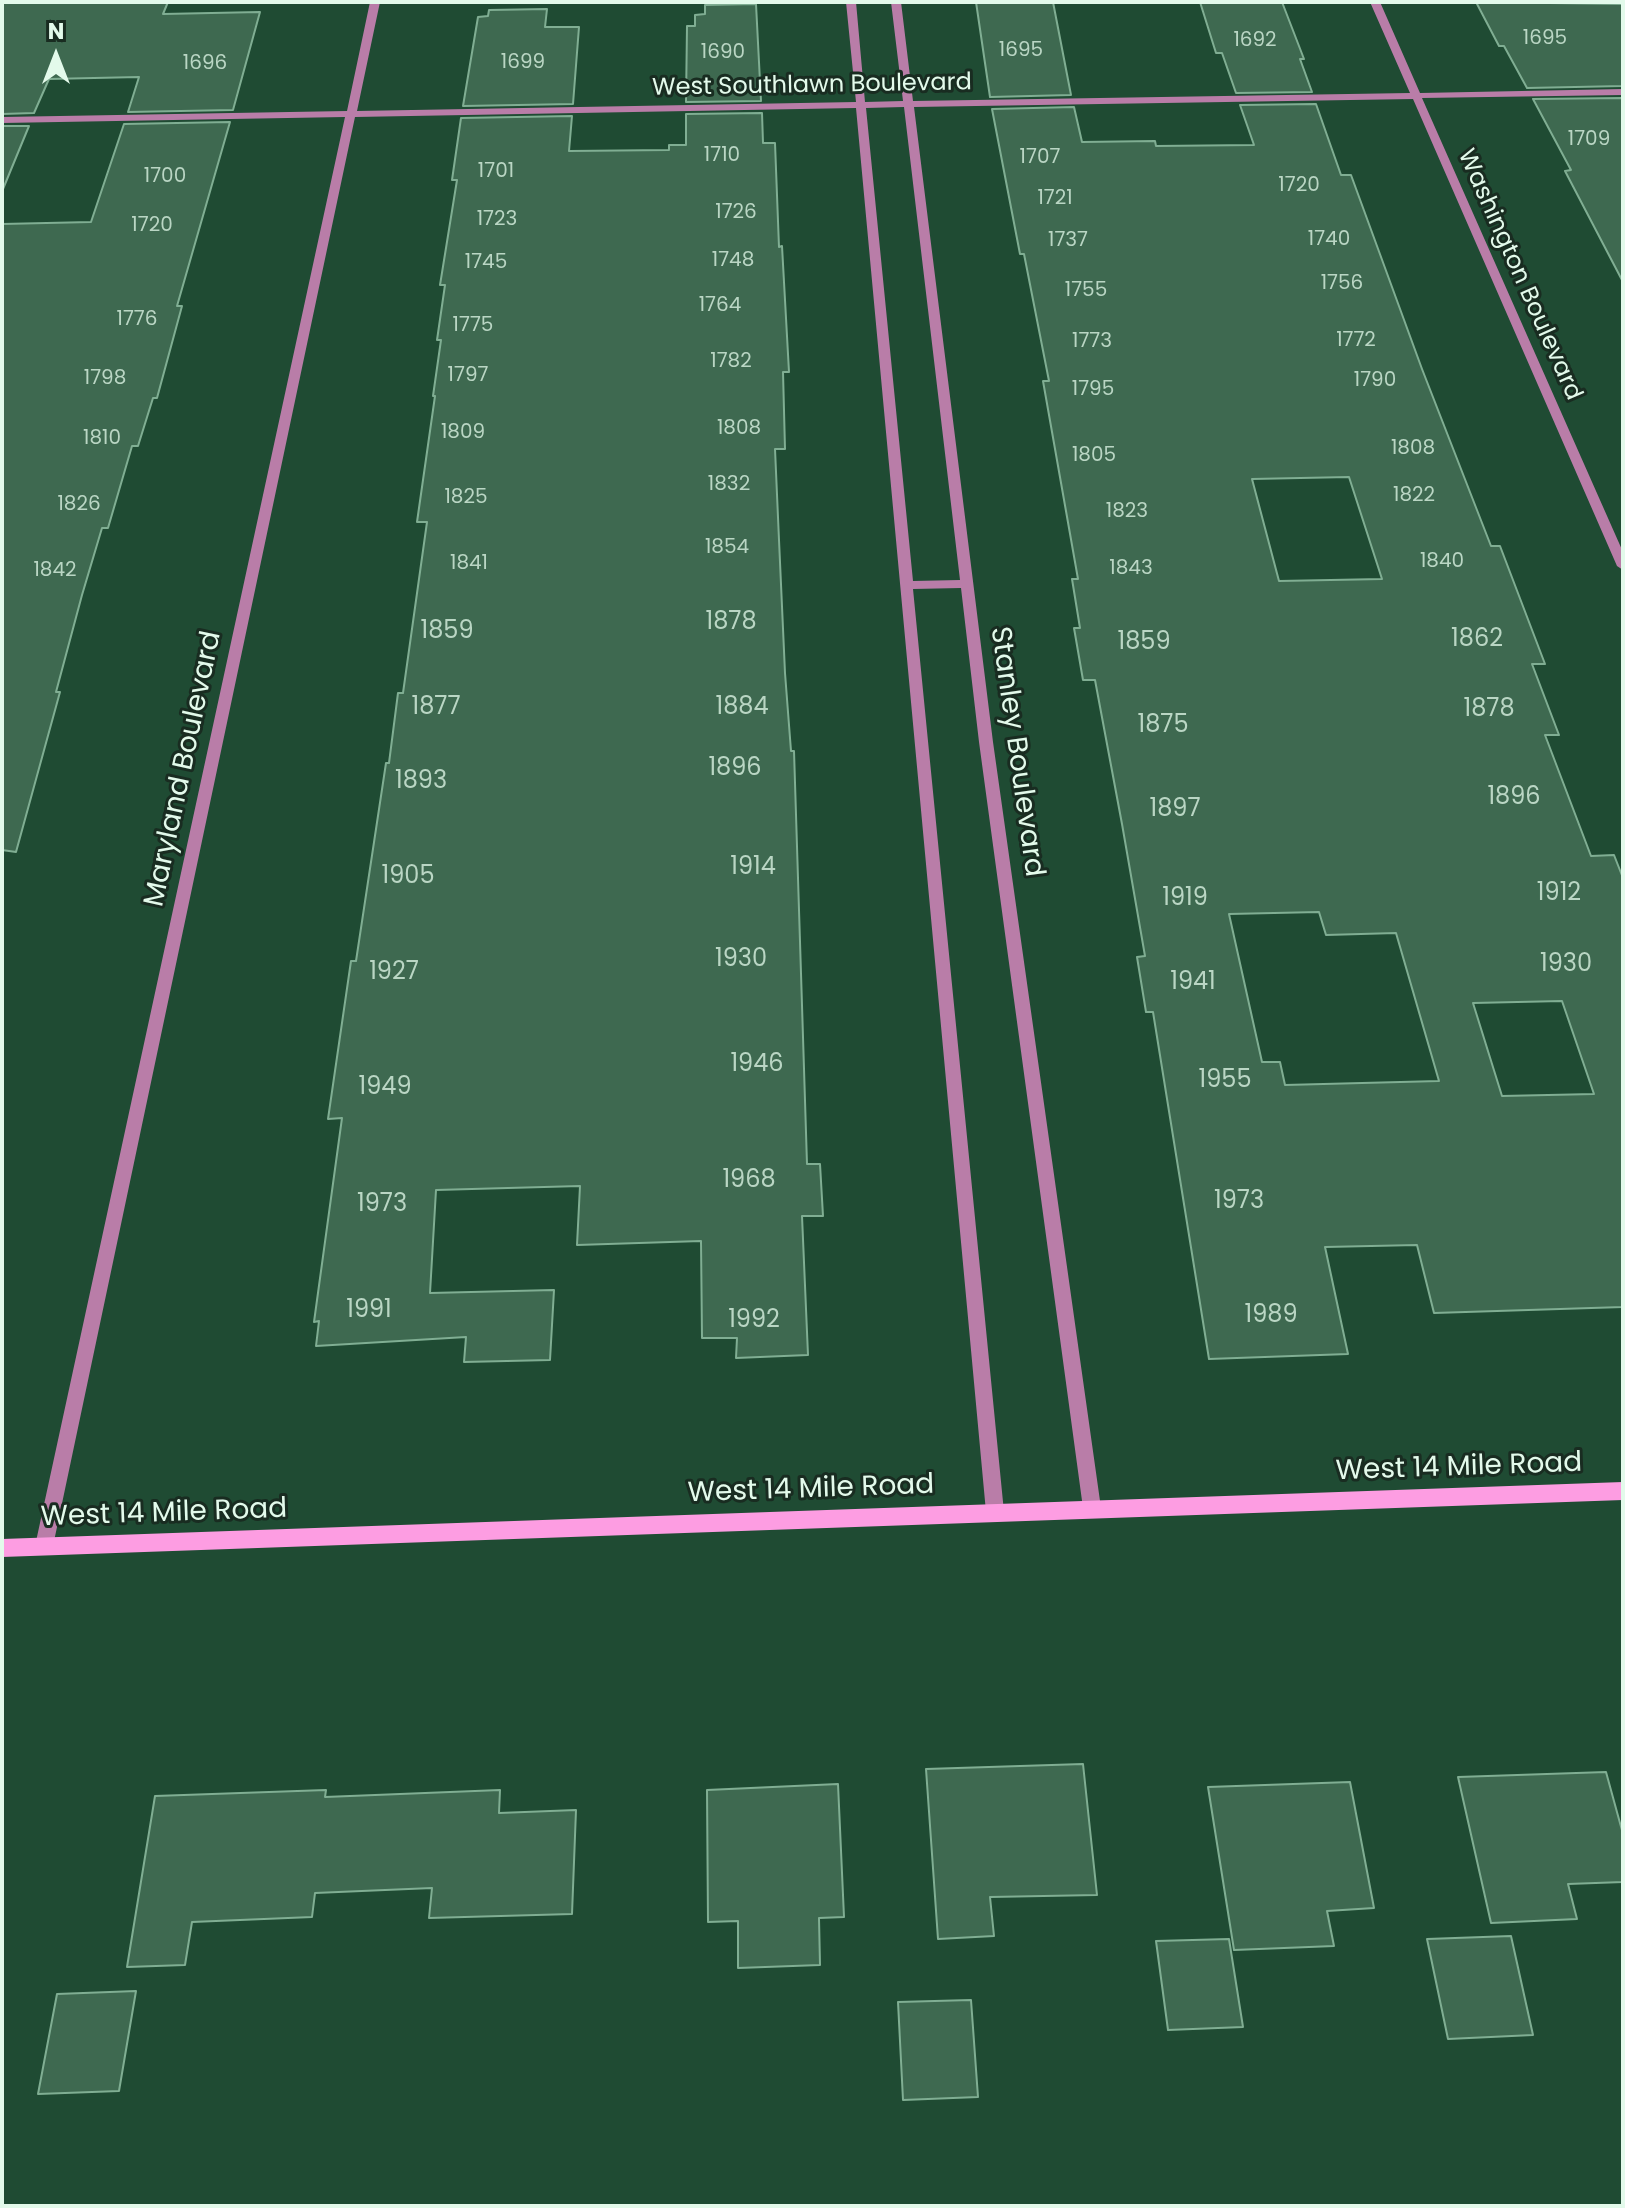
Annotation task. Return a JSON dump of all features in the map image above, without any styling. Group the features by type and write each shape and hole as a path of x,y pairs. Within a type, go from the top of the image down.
{"main road":[{"name":"West 14 Mile Road","path":"2,1548 1623,1491"}],"street":[{"name":"Maryland Boulevard","path":"44,1546 375,2"},
{"path":"851,2 995,1512"},
{"name":"Stanley Boulevard","path":"896,2 966,584 1092,1508"},
{"name":"Washington Boulevard","path":"1375,2 1623,566"},
{"name":"West Southlawn Boulevard","path":"2,120 1623,92"},
{"path":"906,585 966,584"}],"building":[{"path":"2,2 168,2 163,14 260,12 233,110 128,112 139,77 49,79 34,113 2,114"},
{"path":"976,2 1053,2 1071,95 990,97"},
{"path":"1200,2 1282,2 1304,59 1300,59 1312,92 1236,93 1222,53 1216,53"},
{"path":"1476,2 1623,4 1623,86 1527,88 1504,46 1499,46"},
{"path":"756,4 761,101 686,102 687,26 695,26 695,15 705,14 705,5"},
{"path":"547,9 545,27 579,27 573,104 463,106 478,17 488,16 489,10"},
{"path":"1623,98 1623,282 1565,171 1571,170 1533,99"},
{"path":"1316,104 1341,175 1351,175 1491,546 1500,546 1545,664 1532,664 1559,735 1545,735 1591,856 1614,855 1623,878 1623,1307 1434,1313 1417,1245 1325,1247 1348,1354 1209,1359 1153,1012 1146,1012 1137,957 1145,956 1122,824 1095,680 1083,680 1074,628 1080,628 1072,579 1078,579 1043,381 1049,381 992,109 1074,107 1082,142 1155,141 1156,146 1254,145 1240,105","holes":["1349,477 1382,579 1279,581 1252,479","1319,912 1326,935 1396,933 1439,1081 1285,1085 1280,1062 1262,1062 1229,914","1562,1001 1594,1094 1502,1096 1473,1003"]},
{"path":"762,113 763,143 775,143 789,372 783,372 785,449 775,449 785,673 791,751 794,751 807,1164 820,1164 823,1216 802,1216 808,1355 736,1358 737,1338 702,1338 701,1241 577,1245 580,1186 436,1190 430,1293 554,1290 550,1360 464,1362 466,1337 316,1346 319,1321 314,1322 342,1118 328,1119 351,961 356,961 398,693 403,693 427,522 417,522 435,396 441,340 437,340 445,285 440,285 457,180 452,180 461,118 572,116 569,151 669,150 669,145 686,145 686,114"},
{"path":"230,122 177,306 182,306 157,398 153,398 138,446 132,446 108,528 102,528 82,595 56,692 60,692 16,852 2,850 2,224 91,222 124,124"},
{"path":"2,126 29,126 3,189 2,189"},
{"path":"1083,1764 1097,1895 990,1897 994,1936 938,1939 926,1769"},
{"path":"1606,1772 1623,1834 1623,1882 1568,1884 1577,1919 1491,1923 1458,1777"},
{"path":"1350,1782 1374,1908 1327,1911 1334,1946 1234,1950 1208,1787"},
{"path":"838,1784 844,1917 819,1918 820,1965 738,1968 738,1921 708,1922 707,1790"},
{"path":"326,1790 325,1797 500,1790 499,1813 576,1810 572,1914 429,1918 432,1888 315,1893 312,1917 192,1922 185,1965 127,1967 155,1796"},
{"path":"1511,1936 1533,2035 1448,2039 1427,1939"},
{"path":"1229,1939 1243,2027 1168,2030 1156,1941"},
{"path":"136,1991 119,2091 38,2094 57,1994"},
{"path":"971,2000 978,2097 903,2100 898,2002"}]}
